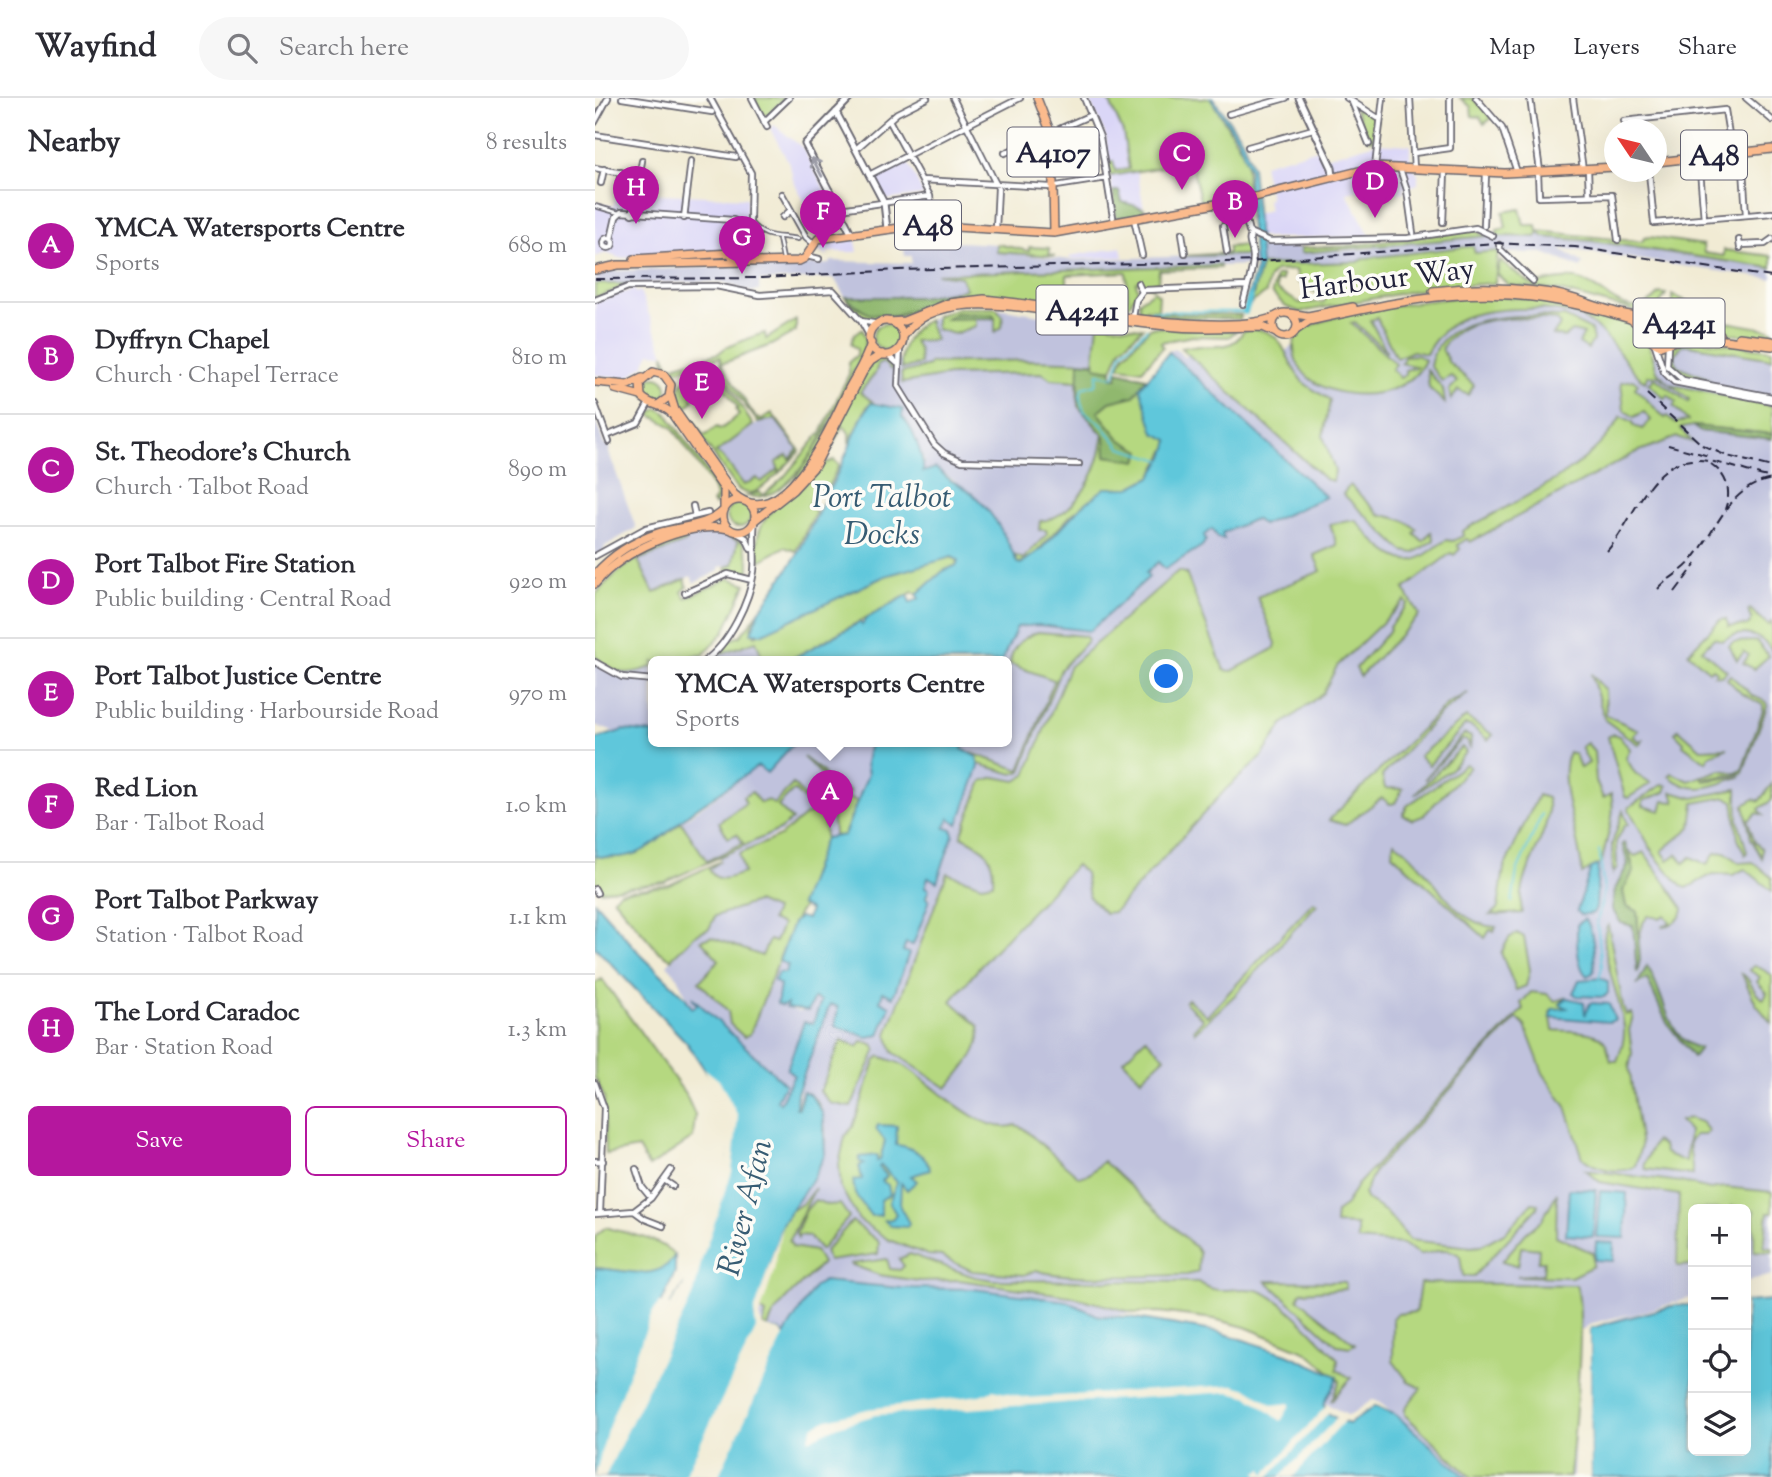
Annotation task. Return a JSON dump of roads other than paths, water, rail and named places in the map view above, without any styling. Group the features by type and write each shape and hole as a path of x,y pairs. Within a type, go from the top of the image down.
{"main road":[{"name":"A4107","path":"1037,98 1051,132 1054,233"},
{"name":"A48","path":"1667,161 1772,149"},
{"name":"A48","path":"813,243 822,238 851,233 933,225 1054,233 1248,198 1375,167 1486,173 1604,168"},
{"path":"596,267 730,257 799,261 807,256 813,243"},
{"name":"Harbour Way","path":"1289,313 1308,316 1422,292 1496,287 1566,296 1642,317 1656,314"},
{"name":"Harbour Way","path":"1295,331 1309,321 1410,299 1479,292 1534,295 1576,303 1636,322 1648,336"},
{"name":"Harbour Way","path":"889,322 904,321 949,303 984,299 1133,317 1214,323 1261,322 1278,315"},
{"name":"Harbour Way","path":"903,337 916,322 941,311 985,304 1168,327 1263,327 1276,333"},
{"path":"1289,313 1296,320 1295,331"},
{"name":"A4241","path":"1278,315 1289,313"},
{"name":"A4241","path":"1669,313 1693,330 1772,344 1702,337 1672,344 1654,344 1648,336 1648,322 1656,314 1669,313"},
{"path":"1276,333 1273,324 1278,315"},
{"name":"A4241","path":"1672,344 1681,332 1678,321"},
{"path":"595,584 625,557 652,543 706,528 747,531 811,471 871,361 900,348 903,337 897,326 889,322"},
{"name":"A4241","path":"879,324 889,322"},
{"path":"595,574 615,555 637,542 711,520 731,502 770,500 806,470 821,446 879,324"},
{"name":"A4241","path":"1276,333 1287,337 1295,331"},
{"path":"870,340 885,354"},
{"path":"595,384 628,385 653,372 664,375 671,385 670,394 675,410 732,491 753,508 755,521"},
{"path":"641,396 639,386 644,377"},
{"path":"595,384 628,390 649,403 659,404 672,414 721,483 725,494 723,520 732,531"},
{"path":"659,404 670,394"}],"street":[{"path":"595,122 608,98"},
{"path":"622,98 712,112"},
{"path":"711,98 751,173 750,221 746,238 730,257"},
{"path":"752,98 766,124 789,98"},
{"path":"850,98 805,144 851,233"},
{"path":"856,149 897,113 927,98"},
{"path":"953,98 996,184 996,229"},
{"path":"869,175 1020,98"},
{"path":"1084,98 1100,137 1113,217"},
{"path":"1229,114 1286,98"},
{"path":"1299,98 1333,176"},
{"path":"1375,167 1375,141 1383,98"},
{"path":"1410,98 1414,170"},
{"path":"1414,153 1450,148 1450,98"},
{"path":"1476,98 1507,136 1517,173"},
{"path":"1530,98 1539,172 1539,197 1612,195 1618,240"},
{"path":"1573,98 1589,194"},
{"path":"1746,98 1772,120"},
{"path":"1349,100 1378,119"},
{"path":"1349,100 1369,144"},
{"path":"1649,119 1725,110 1732,153"},
{"path":"836,112 884,203 887,229"},
{"path":"1005,152 1091,115"},
{"path":"890,120 930,197 933,225"},
{"path":"1248,147 1313,129"},
{"path":"595,135 736,157"},
{"path":"684,218 693,151"},
{"path":"1742,152 1747,215"},
{"path":"1699,157 1704,219"},
{"path":"632,214 642,161"},
{"path":"595,168 639,176"},
{"path":"601,183 604,169"},
{"path":"1400,169 1407,190 1413,233"},
{"path":"1443,222 1445,171"},
{"path":"619,184 621,172"},
{"path":"1483,227 1486,173"},
{"path":"922,180 1053,187 1107,178"},
{"path":"1650,182 1654,223 1772,213"},
{"path":"820,221 813,201 830,191"},
{"path":"782,194 813,243"},
{"path":"839,209 930,197"},
{"path":"1248,198 1245,225 1254,235 1285,242 1408,238 1483,227"},
{"path":"595,206 619,213 733,220 748,225 759,234"},
{"path":"783,217 791,210"},
{"path":"611,239 619,213"},
{"path":"1134,219 1142,255"},
{"path":"1223,226 1227,252"},
{"path":"1483,227 1493,236"},
{"path":"749,233 779,239 798,239"},
{"path":"1182,233 1185,253"},
{"path":"1243,304 1253,265 1248,241 1254,235"},
{"path":"779,239 783,259"},
{"path":"1739,244 1765,244 1772,239"},
{"path":"1500,248 1533,281"},
{"path":"807,256 819,259"},
{"path":"1138,283 1142,292"},
{"path":"1133,317 1136,300 1142,292 1247,285"},
{"path":"595,300 617,290 641,287 716,286 760,295 835,291 861,321 870,340"},
{"path":"861,321 879,324"},
{"path":"1654,344 1662,368 1674,382 1772,399"},
{"path":"1672,344 1667,366 1680,379 1772,399"},
{"path":"900,348 897,364 898,386 937,448 952,458 1079,464"},
{"path":"885,354 897,364"},
{"path":"609,435 638,423 649,403"},
{"path":"595,404 609,435 609,442"},
{"path":"693,506 695,516"},
{"path":"595,556 646,528 708,513"},
{"path":"708,656 728,634 752,580 755,521"},
{"path":"732,531 747,540 754,564"},
{"path":"685,593 728,574 752,580"},
{"path":"595,662 622,677 648,680"},
{"path":"595,1083 604,1108 598,1213 619,1214 634,1211 651,1198 671,1170"},
{"path":"595,1161 603,1161"},
{"path":"635,1173 651,1198"},
{"path":"664,1180 673,1186"},
{"path":"634,1211 645,1219 662,1223"}],"water":[{"path":"1210,98 1213,98 1242,139 1252,167 1261,265 1250,305 1245,304 1256,270 1247,195 1249,170 1238,139"},
{"name":"Port Talbot Docks","path":"1169,352 1326,497 1262,525 1255,519 1222,533 1224,539 1218,538 1212,529 1204,535 1206,540 1202,546 1165,569 1158,562 1146,573 1149,577 1090,631 1038,625 1017,627 1004,656 797,656 860,622 862,625 867,618 908,595 910,603 919,598 917,594 943,571 957,565 958,560 952,557 885,576 761,634 751,633 759,612 797,555 871,403 903,409 902,417 917,443 923,472 935,468 983,504 1006,538 1017,563 1021,564 1041,549 1080,508 1105,488 1130,488 1151,477 1165,455 1169,440 1154,433 1140,388"},
{"path":"624,730 648,732 648,747 790,747 767,773 758,766 694,810 651,846 627,856 613,857 595,856 595,739"},
{"name":"River Afan","path":"869,747 963,747 962,749 977,757 979,767 958,824 949,818 945,828 952,829 953,835 937,882 928,877 925,887 929,889 926,897 929,902 913,945 906,943 903,951 909,953 893,997 883,992 880,1001 890,1006 879,1035 867,1037 835,1026 838,1007 830,1004 797,1093 796,1108 799,1108 803,1091 811,1095 823,1114 825,1154 814,1177 782,1224 755,1316 758,1326 781,1331 784,1335 815,1286 824,1281 901,1288 973,1289 1066,1301 1099,1316 1129,1317 1219,1332 1287,1354 1337,1376 1325,1402 1328,1412 1335,1418 1349,1424 1375,1406 1396,1415 1466,1477 595,1477 595,1268 650,1272 668,1264 675,1255 675,1272 653,1323 659,1320 690,1277 724,1183 732,1139 729,1114 717,1088 687,1043 595,947 595,902 641,955 685,997 692,1008 697,1005 692,997 785,1084 777,1100 780,1103 794,1075 787,1069 804,1022 813,1024 821,1001 814,998 808,1011 786,1008 787,1004 777,1004 780,985 774,981 778,972 785,973 788,965 779,961 793,923 799,917 807,919 810,910 800,905 825,838 844,835 868,774 866,763"},
{"path":"1598,865 1596,908 1593,913 1581,915 1577,911 1591,868"},
{"path":"1584,919 1590,928 1594,953 1593,973 1587,976 1581,966 1577,945 1577,925"},
{"path":"1602,978 1608,982 1608,993 1604,997 1577,996 1573,993 1579,980"},
{"path":"1567,998 1584,1002 1585,1015 1590,1003 1609,1004 1615,1020 1609,1022 1550,1017 1552,1009 1567,1008 1560,1004"},
{"path":"878,1125 897,1126 896,1145 917,1153 929,1165 930,1170 911,1176 917,1181 907,1190 901,1183 900,1207 909,1223 907,1227 891,1226 884,1220 892,1219 896,1214 889,1202 897,1182 881,1165 879,1167 887,1176 882,1181 888,1185 890,1194 881,1200 881,1215 871,1216 855,1194 853,1180 862,1179 859,1166 864,1164 859,1161 860,1157 877,1155 877,1161 880,1159 885,1141 876,1129"},
{"path":"1569,1189 1596,1190 1593,1237 1566,1235"},
{"path":"1600,1191 1627,1193 1625,1238 1596,1237"},
{"path":"1596,1242 1614,1243 1613,1261 1595,1260"},
{"path":"1772,1300 1772,1477 1591,1477 1590,1328 1676,1305 1688,1305 1688,1456 1751,1456 1751,1302"}],"waterway":[{"path":"1245,312 1250,297"},
{"path":"1149,316 1152,311 1245,312"},
{"path":"1147,329 1122,352 1114,377 1098,374 1096,384 1082,388 1080,399 1084,411 1101,424 1121,448 1161,460"},
{"path":"1512,902 1517,871 1542,814"},
{"path":"1599,850 1604,890 1597,923 1602,967 1599,979"}],"railway":[{"path":"595,279 762,278 899,270 1260,261 1494,243 1575,247 1772,277"},
{"path":"1647,394 1702,445 1727,456 1772,467"},
{"path":"1668,445 1709,456"},
{"path":"1607,551 1655,480 1667,469 1681,462 1707,461 1772,478"},
{"path":"1711,464 1721,473 1727,484 1725,509"},
{"path":"1658,589 1691,561 1734,500 1744,491 1772,479"},
{"path":"1675,592 1696,564"}],"place":[{"name":"St. Theodore's Church","path":"1182,190"},
{"name":"Port Talbot Fire Station","path":"1375,218"},
{"name":"The Lord Caradoc","path":"636,224"},
{"name":"Dyffryn Chapel","path":"1235,238"},
{"name":"Red Lion","path":"823,248"},
{"name":"Port Talbot Parkway","path":"742,274"},
{"name":"Port Talbot Justice Centre","path":"702,419"},
{"name":"YMCA Watersports Centre","path":"830,828"}]}
